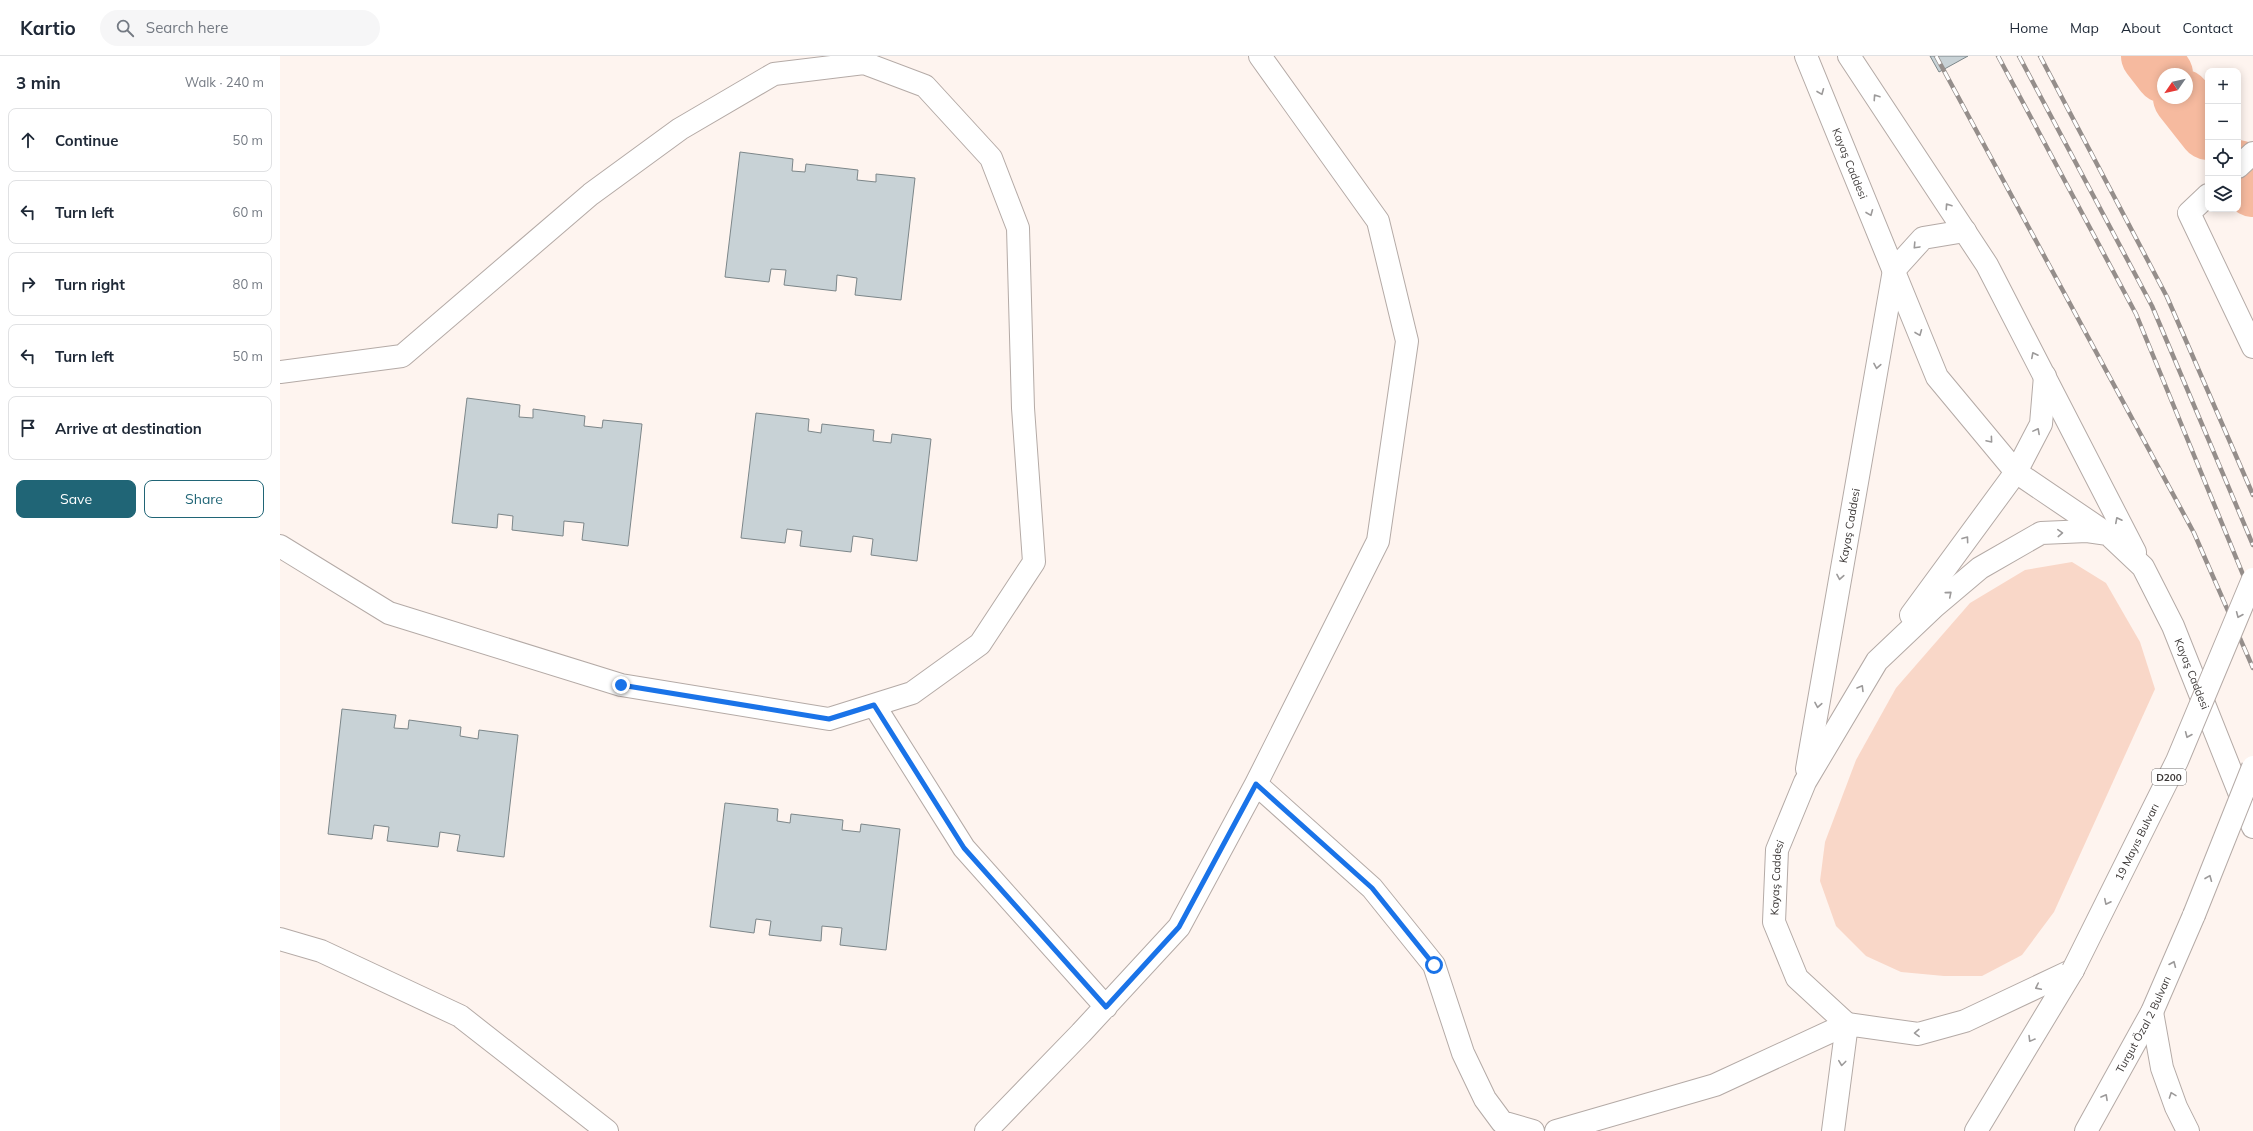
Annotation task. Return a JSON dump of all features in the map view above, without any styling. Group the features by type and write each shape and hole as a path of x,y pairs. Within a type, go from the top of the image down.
{"main road":[{"path":"986,1131 1106,1007 1179,927 1256,784 1378,541 1407,341 1378,220 1260,56"},
{"name":"Kayaş Caddesi","path":"1806,56 1937,377 2016,472 2108,534 2142,567 2173,626 2253,827"},
{"path":"1849,56 1987,265 2142,567"},
{"path":"280,372 402,356 590,194 680,129 774,74 864,63 925,86 991,158 1018,228 1023,408 1034,562 980,644 912,693 829,719 621,685 389,613 280,546"},
{"path":"2241,164 2253,153"},
{"path":"2205,198 2189,213 2253,348"},
{"path":"1894,270 1923,238 1965,232"},
{"name":"Kayaş Caddesi","path":"1805,782 1894,270"},
{"path":"1877,661 2016,472 2041,424 2045,376"},
{"name":"Kayaş Caddesi","path":"1847,1024 1797,978 1774,922 1777,850 1805,782 1877,661 1934,606 1980,568 2041,534 2087,531 2108,534"},
{"name":"19 Mayıs Bulvarı","path":"2073,970 2177,761 2253,579"},
{"path":"874,705 964,848 1106,1007"},
{"name":"Turgut Özal 2 Bulvarı","path":"2086,1131 2152,1012 2194,914 2253,767"},
{"path":"1256,784 1372,888 1434,965 1463,1053 1485,1099 1502,1122 1533,1131"},
{"path":"280,938 321,951 460,1016 607,1131"},
{"path":"1556,1131 1715,1085 1847,1024 1918,1034 1965,1021 2073,970"},
{"name":"D200","path":"1976,1131 2073,970"},
{"path":"2152,1012 2162,1068 2176,1107 2188,1131"},
{"path":"1833,1131 1847,1024"}],"shaded area":[{"path":"2072,562 2106,583 2140,642 2155,689 2054,912 2022,955 1982,976 1944,976 1901,972 1866,956 1836,926 1820,881 1825,842 1856,760 1896,688 1970,603 2025,570"}],"building":[{"path":"1930,56 1968,56 1939,72"},
{"path":"740,152 793,159 792,171 805,172 806,164 858,170 857,180 876,182 876,174 915,178 901,300 855,295 857,278 837,275 836,291 784,285 786,270 771,269 769,282 725,277"},
{"path":"467,398 520,405 519,417 533,418 533,409 585,416 584,426 602,428 603,420 642,424 628,546 582,540 584,523 564,521 563,536 512,530 513,516 498,514 497,528 452,523"},
{"path":"756,413 809,419 808,431 821,433 822,424 874,430 873,441 891,443 892,434 931,439 917,561 871,555 873,539 853,536 851,552 800,546 802,531 787,529 785,543 741,538"},
{"path":"342,709 396,715 394,728 408,729 409,720 461,727 460,736 478,739 479,730 518,735 504,857 457,851 460,835 440,832 438,847 387,841 389,827 374,825 372,839 328,834"},
{"path":"725,803 778,809 777,821 790,823 791,814 843,820 842,830 860,832 861,824 900,829 886,950 840,945 842,928 822,926 821,941 769,935 771,921 756,919 754,933 710,927"}],"waterway":[{"path":"2150,56 2159,68"},
{"path":"2187,104 2205,127"},
{"path":"2241,173 2253,188"}],"railway":[{"path":"1936,56 2194,533 2253,668"},
{"path":"1998,56 2136,314 2253,599"},
{"path":"2019,56 2152,306 2253,545"},
{"path":"2040,56 2167,297 2253,495"}],"route":[{"path":"621,685 829,719 874,705 964,848 1106,1007 1179,927 1256,784 1372,888 1434,965"}]}
